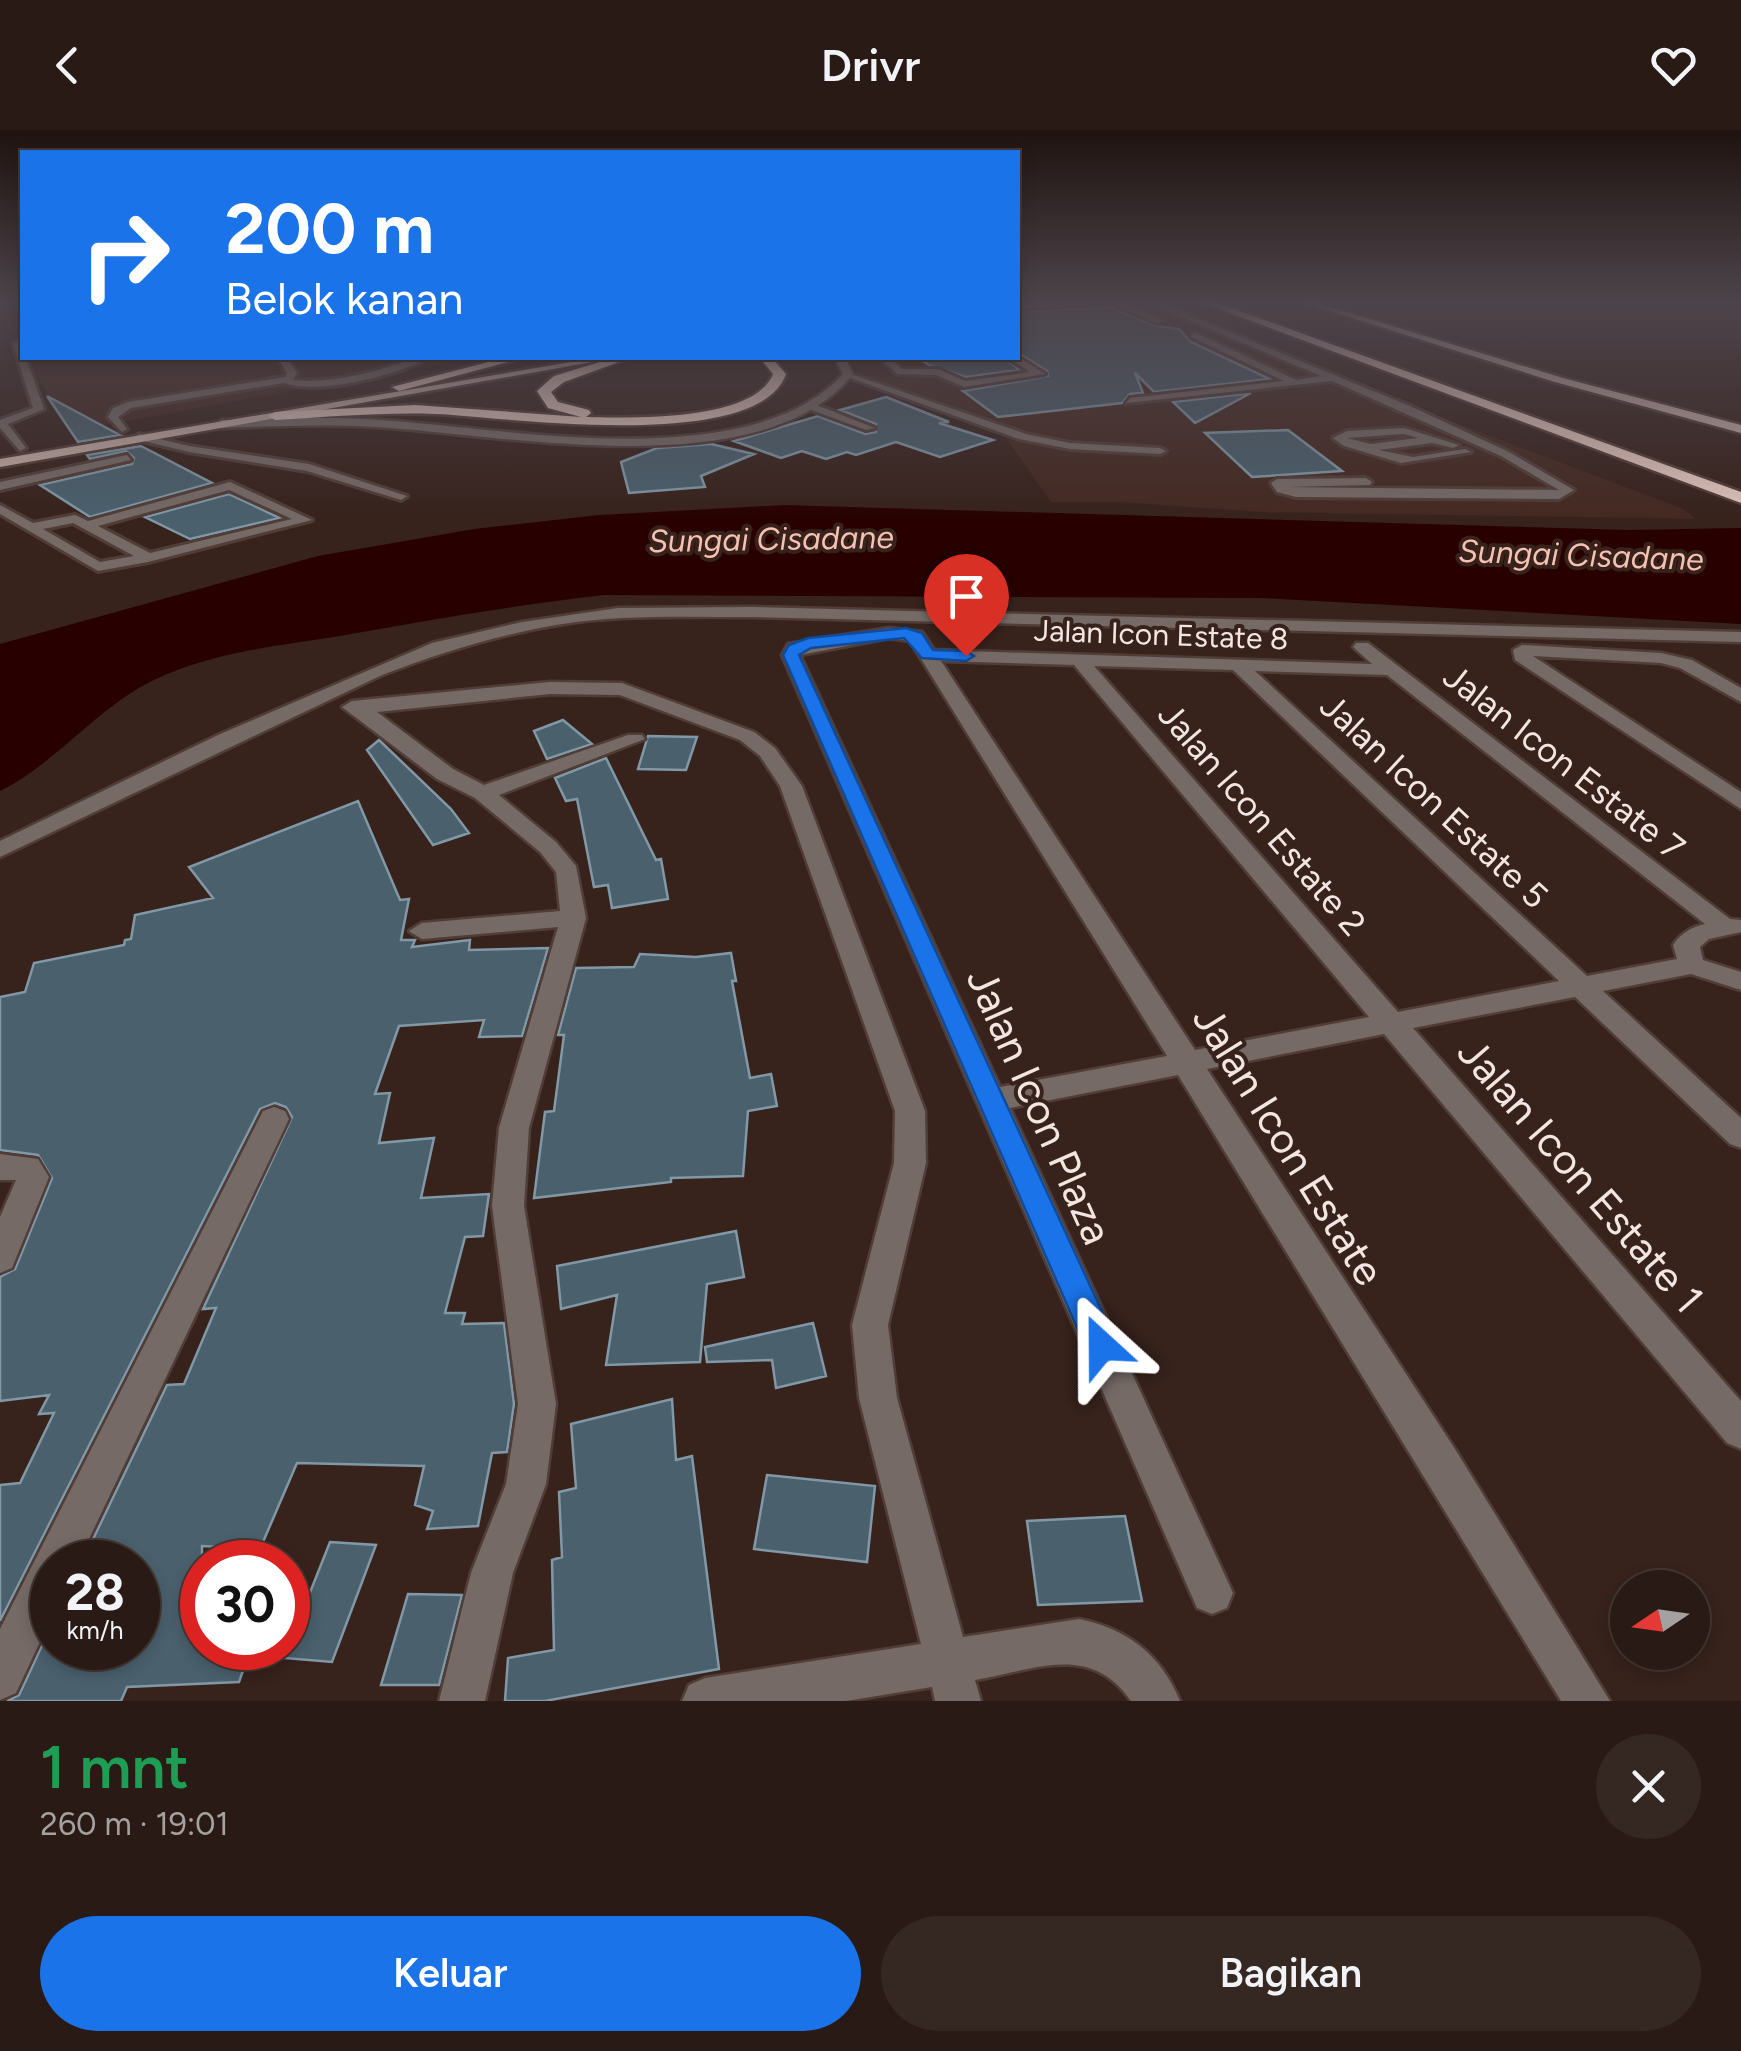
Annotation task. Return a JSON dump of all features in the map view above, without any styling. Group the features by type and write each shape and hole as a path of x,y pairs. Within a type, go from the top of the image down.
{"highway":[{"path":"399,387 455,373"},
{"path":"577,373 560,379 544,391 545,398 566,410 601,416 688,412 740,398 760,385 763,373"},
{"path":"275,416 406,409 581,423 673,420 742,405 772,389 779,373"},
{"path":"1400,373 1741,498"},
{"path":"1439,373 1613,434"},
{"path":"1666,453 1741,479"}],"main road":[{"path":"0,452 122,428 477,373"},
{"path":"0,463 522,373"},
{"path":"1539,373 1741,429"},
{"path":"1574,373 1741,418"},
{"path":"1580,373 1587,377"}],"street":[{"path":"222,424 372,423 572,442 621,442 746,428 810,406 836,391 848,374"},
{"path":"0,850 224,739 376,671 475,636 618,612 1741,637"},
{"name":"Jalan Icon Estate 8","path":"791,655 794,648 808,643 888,633 922,646 1080,660 1392,670"},
{"name":"Jalan Icon Estate","path":"922,646 1587,1701"},
{"name":"Jalan Icon Estate 7","path":"1362,648 1734,926"},
{"path":"1741,696 1686,664 1661,658 1522,650 1521,656 1741,802"},
{"name":"Jalan Icon Plaza","path":"791,655 1212,1593"},
{"name":"Jalan Icon Estate 2","path":"1080,660 1392,1023"},
{"name":"Jalan Icon Estate 5","path":"1238,666 1741,1136"},
{"path":"360,708 550,688 622,689 747,736 768,752 791,786 910,1111 910,1164 870,1325 878,1398 953,1682"},
{"path":"323,696 360,708 445,774 484,793 548,848 568,872 573,918 524,1086 508,1174 508,1206 537,1404 526,1484 492,1574 462,1701"},
{"path":"484,793 635,739"},
{"path":"422,931 573,918"},
{"path":"1692,965 1686,945 1701,933 1734,926"},
{"path":"991,1100 1692,965 1741,981"},
{"name":"Jalan Icon Estate 1","path":"1392,1023 1741,1430"},
{"path":"67,1540 274,1119"},
{"path":"0,1167 28,1168 34,1176 0,1258"},
{"path":"0,1677 30,1615"},
{"path":"705,1701 953,1682 1079,1642 1101,1644 1133,1667 1157,1701"}],"lane":[{"path":"20,448 2,424 39,409 27,373"},
{"path":"122,428 113,417 128,405 288,379 292,373"},
{"path":"288,379 306,384 368,373"},
{"path":"911,373 924,373"},
{"path":"941,373 964,384 1039,373"},
{"path":"1273,373 1294,383"},
{"path":"1304,373 1493,448 1566,487 1567,492 1296,494 1282,490 1276,482 1366,482"},
{"path":"1324,373 1430,422"},
{"path":"848,374 1023,437 1070,446 1160,451"},
{"path":"917,374 945,394"},
{"path":"1130,402 1333,377"},
{"path":"810,406 870,428"},
{"path":"1433,439 1365,447 1348,445 1339,436 1404,430 1473,451"},
{"path":"139,437 204,452 309,468 401,496"},
{"path":"1365,447 1382,459 1396,462 1493,448"},
{"path":"0,486 127,458"},
{"path":"2,512 98,567 299,524 304,517 227,486 88,525"},
{"path":"34,527 70,518 148,558"}],"shaded area":[{"path":"35,373 389,373 70,431"},
{"path":"858,373 1331,373 1681,508 1696,519 1261,512 1120,502 1051,502 1001,431"}],"water":[{"name":"Sungai Cisadane","path":"784,505 1629,530 1741,528 1741,624 1263,598 604,595 269,647 176,670 113,705 40,766 0,791 0,644 318,556 474,529 599,515"}],"building":[{"path":"955,373 994,373 966,377"},
{"path":"1135,373 1143,393 1130,394 1122,403 998,417 963,391 1048,376"},
{"path":"1135,373 1258,373 1270,379 1154,392"},
{"path":"1251,393 1195,423 1173,402"},
{"path":"47,396 118,434 120,435 78,442"},
{"path":"886,397 949,422 939,423 993,440 940,457 896,442 856,455 847,452 826,459 802,451 781,458 734,441 818,416 865,434 876,432 876,424 840,410"},
{"path":"1288,430 1342,471 1252,477 1205,433"},
{"path":"711,444 754,454 701,476 705,487 629,493 621,462 657,448"},
{"path":"141,446 212,483 90,517 40,485 132,464 134,458 126,451 90,459 87,455"},
{"path":"229,494 280,518 190,539 145,517"},
{"path":"563,720 592,744 547,759 534,731"},
{"path":"648,736 697,737 686,770 638,769"},
{"path":"379,740 451,809 469,833 433,845 367,750"},
{"path":"606,758 656,860 661,859 668,899 612,908 608,885 594,887 577,799 566,801 555,778"},
{"path":"358,801 400,900 409,899 401,940 415,940 412,947 470,940 469,950 548,948 522,1036 479,1037 484,1020 399,1026 375,1094 390,1093 379,1143 434,1138 421,1198 489,1194 483,1236 465,1237 445,1313 465,1313 462,1324 504,1323 514,1404 507,1452 492,1453 478,1526 427,1529 433,1511 415,1505 424,1466 297,1463 264,1540 180,1540 180,1670 243,1670 239,1682 127,1687 121,1701 7,1701 19,1695 31,1670 160,1670 160,1540 93,1540 167,1385 184,1384 216,1308 203,1309 292,1117 286,1107 275,1103 260,1109 41,1540 30,1540 30,1562 0,1621 0,1485 20,1483 54,1413 39,1414 49,1395 0,1401 0,1277 15,1269 52,1178 38,1155 0,1150 0,997 25,992 34,963 124,945 125,940 131,939 135,915 213,898 189,867"},
{"path":"731,953 736,981 732,981 750,1078 771,1074 777,1106 748,1111 743,1176 671,1178 671,1182 534,1198 545,1112 554,1111 564,1035 558,1035 576,968 634,967 640,954 696,957"},
{"path":"736,1231 744,1277 707,1284 700,1362 606,1365 617,1295 561,1309 557,1266"},
{"path":"813,1323 826,1376 776,1388 772,1360 707,1362 705,1347"},
{"path":"672,1399 676,1460 692,1456 719,1669 545,1701 505,1701 508,1658 554,1650 552,1560 562,1557 559,1492 576,1488 571,1424"},
{"path":"767,1475 875,1486 867,1562 754,1549"},
{"path":"1125,1516 1142,1601 1038,1605 1027,1521"},
{"path":"330,1542 376,1545 332,1662 310,1660 310,1592"},
{"path":"408,1594 462,1595 439,1685 381,1685"}],"route":[{"path":"966,656 928,655 916,636 906,633 808,643 794,648 791,655 1102,1346"}]}
